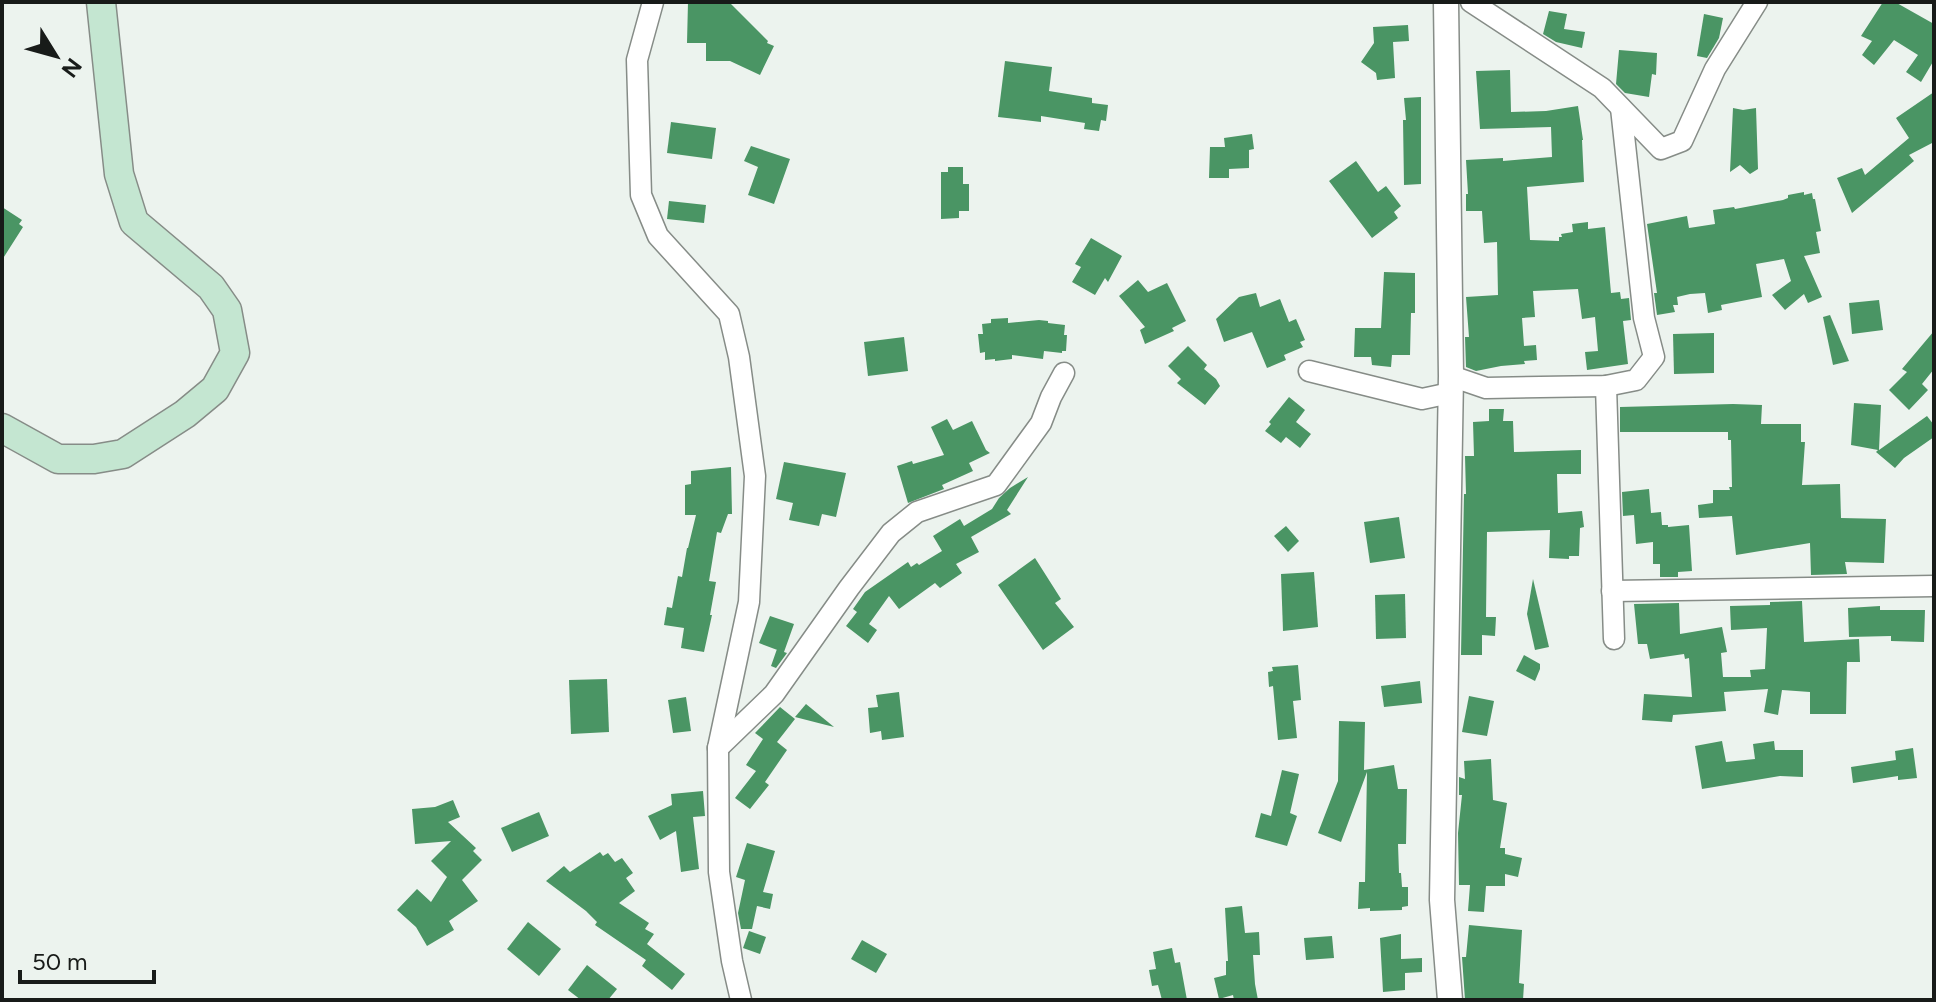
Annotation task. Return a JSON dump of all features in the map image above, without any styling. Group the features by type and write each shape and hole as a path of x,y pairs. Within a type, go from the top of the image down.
{"main road":[{"path":"2,428 58,459 94,459 123,454 185,414 215,389 235,353 227,310 211,287 134,222 119,174 101,2"}],"street":[{"path":"653,2 637,60 641,195 658,236 729,314 739,357 755,476 749,602 718,748 719,872 741,1000"},
{"path":"1446,2 1450,384 1442,900 1450,1000"},
{"path":"1471,2 1602,88 1661,149 1682,141 1715,69 1757,2"},
{"path":"1309,371 1422,399 1450,384 1486,388 1606,386 1636,380 1654,357 1644,318 1621,108"},
{"path":"718,748 774,694 891,533 917,512 996,485 1041,423 1064,373"},
{"path":"1606,386 1614,639"},
{"path":"1612,591 1934,586"}],"building":[{"path":"688,2 729,2 767,43 774,46 760,75 730,61 706,61 706,43 687,43"},
{"path":"1883,2 1895,2 1934,24 1934,60 1921,82 1906,72 1918,55 1894,40 1874,65 1862,55 1872,41 1861,36"},
{"path":"1549,11 1567,14 1564,29 1585,32 1582,48 1556,42 1543,34"},
{"path":"1704,14 1723,18 1719,38 1707,58 1697,56"},
{"path":"1408,25 1409,41 1393,42 1395,78 1377,80 1376,73 1361,62 1374,43 1373,27"},
{"path":"1619,50 1657,53 1656,75 1652,74 1649,97 1625,93 1616,84"},
{"path":"1005,61 1052,67 1049,91 1092,98 1092,103 1108,105 1106,121 1101,120 1099,131 1084,129 1085,123 1041,116 1041,122 998,117"},
{"path":"1510,70 1511,112 1578,106 1584,182 1527,187 1530,240 1559,241 1561,234 1573,232 1572,224 1588,222 1588,229 1605,227 1611,293 1620,292 1621,299 1629,298 1631,320 1623,321 1628,364 1587,370 1585,352 1598,351 1595,317 1582,319 1578,289 1533,291 1535,317 1522,318 1524,346 1536,345 1537,360 1476,371 1466,367 1465,337 1469,337 1466,297 1498,295 1497,242 1484,243 1482,211 1466,211 1466,160 1552,157 1551,127 1480,129 1476,71"},
{"path":"1934,92 1934,142 1909,155 1914,161 1852,213 1837,178 1862,168 1865,175 1909,138 1896,118"},
{"path":"1421,97 1421,184 1404,185 1404,98"},
{"path":"1733,108 1756,108 1758,169 1750,174 1740,165 1730,172"},
{"path":"671,122 716,128 712,159 667,153"},
{"path":"1252,134 1254,149 1249,150 1249,168 1229,169 1229,178 1209,178 1210,147 1225,147 1224,138"},
{"path":"751,146 790,159 774,204 748,195 758,167 744,161"},
{"path":"1356,161 1378,192 1386,186 1401,206 1394,212 1398,218 1372,238 1329,181"},
{"path":"948,167 963,167 963,184 969,184 969,211 959,211 959,218 941,219 941,172 948,172"},
{"path":"1804,192 1804,195 1812,193 1815,199 1821,231 1816,232 1820,253 1804,256 1822,297 1808,303 1804,294 1785,310 1772,295 1791,281 1784,259 1756,264 1762,297 1721,305 1722,310 1708,313 1705,293 1690,294 1677,297 1678,305 1673,305 1675,312 1657,315 1654,293 1657,293 1647,224 1687,216 1689,228 1715,224 1713,210 1783,200 1788,195"},
{"path":"669,201 706,205 704,223 667,219"},
{"path":"2,207 22,220 19,224 23,227 2,260"},
{"path":"1091,238 1122,256 1108,282 1105,278 1095,295 1072,282 1081,267 1075,264"},
{"path":"1384,272 1415,273 1415,313 1411,313 1410,355 1392,355 1391,367 1372,365 1371,357 1354,357 1355,328 1381,328"},
{"path":"1138,280 1148,292 1167,283 1186,321 1172,328 1174,331 1145,344 1140,330 1145,327 1119,296"},
{"path":"1256,293 1260,307 1280,299 1289,322 1296,319 1305,340 1300,342 1303,347 1284,355 1286,360 1267,368 1252,332 1224,342 1216,319 1239,297"},
{"path":"1879,300 1883,330 1852,334 1849,303"},
{"path":"1830,315 1849,361 1833,365 1823,317"},
{"path":"1008,318 1008,323 1039,320 1065,325 1066,351 1044,351 1043,359 1012,355 1012,359 985,360 985,352 980,353 978,334 983,334 982,324 991,323 991,319"},
{"path":"1934,331 1934,369 1922,384 1928,390 1909,410 1889,390 1907,372 1902,369"},
{"path":"1714,333 1714,373 1674,374 1673,334"},
{"path":"904,337 908,371 868,376 864,342"},
{"path":"1188,346 1207,365 1204,369 1220,386 1205,405 1177,383 1181,379 1168,366"},
{"path":"1289,397 1305,410 1296,422 1311,434 1300,448 1286,437 1281,443 1265,431"},
{"path":"1854,403 1881,405 1879,450 1927,416 1934,425 1934,437 1895,468 1876,452 1878,450 1851,445"},
{"path":"1762,405 1761,424 1801,424 1801,442 1805,442 1802,485 1840,484 1841,518 1886,519 1884,563 1845,562 1847,574 1811,575 1810,543 1736,555 1732,516 1699,518 1698,505 1713,503 1713,490 1730,490 1729,487 1732,487 1731,440 1728,440 1728,432 1620,432 1620,407"},
{"path":"1489,409 1504,409 1503,421 1513,421 1514,452 1581,450 1581,474 1557,474 1558,513 1582,511 1584,527 1580,528 1579,556 1569,556 1569,559 1549,558 1550,530 1487,532 1486,617 1496,617 1495,636 1482,635 1482,655 1461,655 1465,456 1474,456 1473,422 1489,421"},
{"path":"947,419 953,430 972,421 990,453 969,463 973,471 942,485 944,489 908,503 897,466 944,455 931,427"},
{"path":"784,462 846,473 836,517 822,514 819,526 789,520 793,503 776,499"},
{"path":"731,467 732,514 728,514 721,533 717,532 709,581 716,582 704,652 681,648 684,628 664,625 667,607 672,608 678,576 682,577 696,515 685,515 685,485 691,484 691,471"},
{"path":"1028,477 1007,510 1011,514 971,537 979,552 956,564 962,573 940,588 935,583 899,609 889,596 869,624 877,630 868,643 846,626 857,612 853,609 865,592 908,562 911,567 917,563 919,565 942,551 933,536 960,519 964,526 992,509 1010,488"},
{"path":"1649,489 1651,513 1661,512 1662,525 1689,525 1692,571 1678,572 1678,577 1660,577 1660,564 1653,564 1653,542 1636,544 1634,515 1623,516 1622,492"},
{"path":"1399,517 1405,558 1370,563 1364,522"},
{"path":"1286,526 1299,541 1288,552 1274,536"},
{"path":"1035,558 1061,599 1055,603 1074,627 1043,650 998,585"},
{"path":"1314,572 1318,627 1283,631 1281,574"},
{"path":"1533,579 1549,647 1535,650 1527,614"},
{"path":"1405,594 1406,638 1376,639 1375,595"},
{"path":"1802,601 1804,642 1859,639 1860,662 1847,662 1846,714 1810,714 1810,692 1782,690 1778,715 1764,712 1768,689 1724,692 1726,711 1673,715 1672,722 1642,720 1644,694 1692,697 1689,658 1685,659 1684,654 1650,659 1647,644 1638,644 1634,604 1679,603 1680,634 1722,627 1727,652 1721,653 1723,677 1751,677 1750,670 1765,669 1767,628 1731,630 1730,606"},
{"path":"1880,606 1880,610 1925,610 1924,642 1891,641 1891,636 1849,637 1848,608"},
{"path":"770,616 794,624 784,652 787,653 776,668 771,666 777,650 759,643"},
{"path":"1524,655 1540,664 1535,681 1516,671"},
{"path":"1298,665 1301,700 1293,701 1297,738 1278,740 1273,686 1269,687 1268,672 1273,671 1272,667"},
{"path":"607,679 609,732 571,734 569,680"},
{"path":"1420,681 1422,703 1384,707 1381,686"},
{"path":"899,692 904,737 882,740 881,731 870,733 868,708 878,707 876,695"},
{"path":"1469,696 1494,701 1487,736 1462,732"},
{"path":"686,697 691,731 673,733 668,700"},
{"path":"806,704 834,727 795,717"},
{"path":"780,707 795,719 777,742 787,750 765,782 769,785 750,809 735,798 756,771 746,765 763,739 755,733"},
{"path":"1339,721 1365,722 1364,770 1394,765 1398,789 1407,789 1406,844 1398,844 1402,887 1408,887 1408,906 1402,907 1402,910 1358,909 1359,882 1365,882 1367,772 1341,842 1318,833 1338,781"},
{"path":"1722,741 1726,762 1755,759 1753,744 1774,741 1775,750 1803,750 1803,777 1780,776 1702,789 1695,746"},
{"path":"1913,748 1917,778 1898,780 1898,776 1853,783 1851,767 1896,760 1895,751"},
{"path":"1491,759 1493,800 1507,803 1500,848 1505,848 1505,854 1522,858 1518,877 1505,874 1505,886 1486,886 1484,912 1468,911 1470,885 1459,885 1458,833 1462,795 1459,795 1459,777 1465,779 1464,761"},
{"path":"1282,770 1299,774 1290,813 1297,816 1287,846 1255,837 1261,813 1271,816"},
{"path":"703,791 705,816 693,817 699,869 681,872 676,831 660,840 648,816 672,805 671,794"},
{"path":"453,800 460,817 448,822 476,848 473,851 482,860 462,880 478,901 449,921 454,930 427,946 416,927 397,910 417,889 431,902 447,877 431,861 451,841 415,844 412,809 435,807"},
{"path":"539,812 549,836 512,852 501,828"},
{"path":"747,843 775,851 763,892 773,894 770,909 757,906 752,929 741,929 738,913 745,880 736,877"},
{"path":"600,852 603,856 608,853 615,862 622,858 633,873 626,878 635,891 619,903 649,923 645,929 654,934 647,944 685,974 672,990 642,966 646,960 595,925 597,922 586,911 546,881 564,866 570,872"},
{"path":"1242,906 1245,933 1259,932 1260,955 1253,955 1258,1000 1234,1000 1233,995 1219,999 1214,978 1226,975 1228,961 1225,908"},
{"path":"528,922 561,949 539,976 507,949"},
{"path":"1469,925 1522,930 1519,983 1524,984 1523,1000 1465,1000 1462,957 1466,957"},
{"path":"749,931 766,937 760,954 743,948"},
{"path":"1401,934 1401,959 1422,958 1422,972 1405,973 1405,990 1383,992 1380,938"},
{"path":"1332,936 1334,958 1306,960 1304,938"},
{"path":"862,940 887,954 876,973 851,959"},
{"path":"1172,948 1175,963 1180,962 1187,1000 1162,1000 1158,985 1152,986 1149,970 1156,969 1153,952"},
{"path":"587,965 617,989 608,1000 581,1000 568,990"}]}
